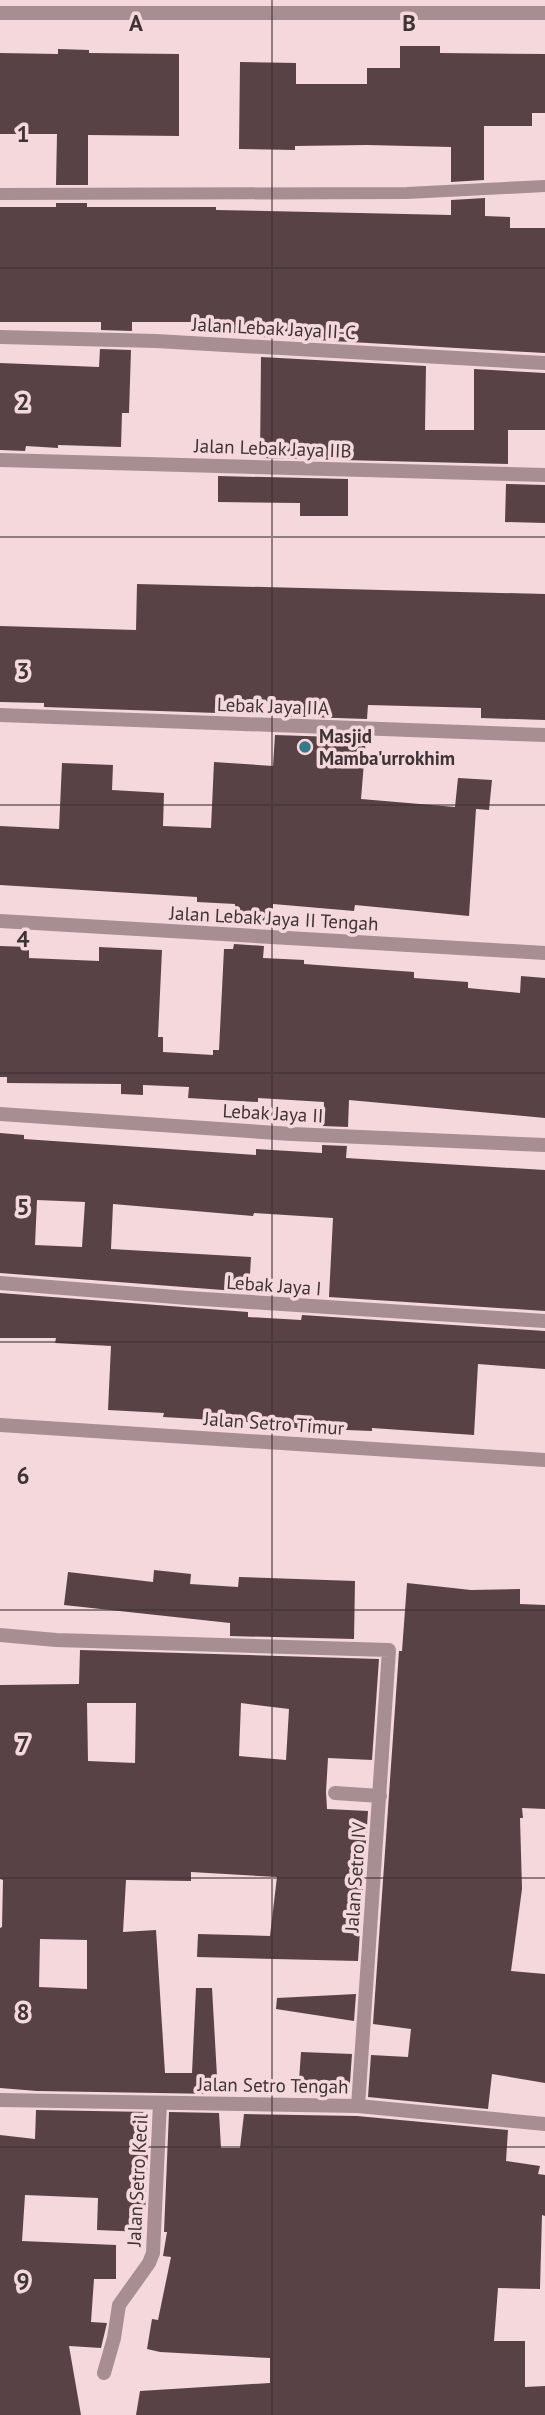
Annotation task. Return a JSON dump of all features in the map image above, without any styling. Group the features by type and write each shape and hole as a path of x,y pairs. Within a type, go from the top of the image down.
{"street":[{"path":"0,13 545,13"},
{"name":"Jalan Lebak Jaya II-C","path":"0,337 143,340 545,363"},
{"name":"Jalan Lebak Jaya IIB","path":"0,460 545,475"},
{"name":"Lebak Jaya IIA","path":"0,715 545,735"},
{"name":"Jalan Lebak Jaya II Tengah","path":"0,921 545,953"},
{"name":"Lebak Jaya II","path":"0,1114 292,1133 545,1144"},
{"name":"Lebak Jaya I","path":"0,1283 545,1321"},
{"name":"Jalan Setro Timur","path":"0,1424 545,1460"},
{"name":"Jalan Setro IV","path":"0,1635 56,1640 386,1648 390,1651 358,2106"},
{"path":"335,1793 380,1796"},
{"name":"Jalan Setro Tengah","path":"0,2100 358,2106 545,2124"},
{"name":"Jalan Setro Kecil","path":"104,2373 114,2338 119,2305 149,2263 153,2253 160,2103"}],"lane":[{"path":"0,194 407,193 545,186"}],"building":[{"path":"400,46 440,46 440,53 545,54 545,113 532,113 532,126 484,126 484,180 451,182 451,147 367,145 295,146 295,150 239,149 240,62 296,63 296,84 367,84 367,68 400,68"},
{"path":"58,49 89,50 89,53 179,54 179,136 88,135 88,185 56,185 57,134 0,134 0,53 58,54"},
{"path":"485,198 485,216 510,217 510,228 545,228 545,353 262,337 262,333 234,333 234,322 132,322 132,331 101,330 101,322 0,322 0,207 56,207 56,203 87,203 87,207 216,207 216,210 451,215 451,200"},
{"path":"100,349 131,350 129,413 122,413 121,447 58,445 58,448 26,446 25,451 0,450 0,363 99,367"},
{"path":"261,357 426,366 425,430 474,430 474,369 545,373 545,430 508,430 508,464 260,458"},
{"path":"218,476 348,479 348,516 300,516 300,503 218,502"},
{"path":"506,484 545,485 545,523 505,522"},
{"path":"137,584 545,594 545,720 481,718 481,708 368,705 367,719 276,716 277,702 217,701 217,713 44,707 44,703 0,702 0,626 136,630"},
{"path":"275,735 366,738 361,799 455,807 458,778 492,780 489,810 476,809 469,916 355,905 354,911 273,904 273,909 265,909 264,927 234,925 235,904 197,902 197,897 0,885 0,826 59,829 62,763 113,765 112,790 164,793 163,826 211,828 214,762 273,766"},
{"path":"234,944 264,946 263,958 304,960 304,964 414,972 414,978 468,982 468,988 520,993 521,976 545,978 545,1118 349,1100 348,1127 323,1126 324,1102 188,1098 189,1087 143,1085 143,1095 121,1094 121,1084 7,1083 7,1077 0,1077 0,946 29,947 29,958 99,961 99,947 162,950 158,1037 163,1037 163,1052 213,1055 213,1050 219,1050 224,949 233,949"},
{"path":"0,1133 24,1135 24,1139 256,1155 256,1149 322,1153 322,1145 347,1146 346,1158 545,1170 545,1311 329,1297 333,1218 254,1213 253,1216 113,1204 111,1249 251,1257 249,1292 0,1273","holes":["37,1200 85,1202 82,1247 35,1245"]},
{"path":"0,1293 248,1312 248,1317 301,1320 302,1315 545,1331 545,1369 478,1364 474,1435 372,1428 372,1431 296,1428 278,1426 279,1424 163,1417 164,1413 108,1410 111,1346 55,1343 56,1338 0,1338"},
{"path":"154,1570 191,1574 190,1584 238,1587 239,1577 355,1581 354,1639 230,1636 230,1623 64,1605 68,1572 153,1582"},
{"path":"407,1583 471,1590 520,1589 520,1604 545,1605 545,1809 522,1808 522,1889 511,1971 545,1974 545,2083 492,2074 488,2109 368,2097 371,2055 408,2057 411,2029 373,2024 399,1651 402,1651"},
{"path":"80,1650 379,1659 372,1760 328,1758 327,1809 368,1811 358,1961 197,1957 198,1934 270,1936 277,1877 191,1872 191,1881 126,1880 123,1932 156,1930 165,2073 192,2073 196,1988 212,1988 218,2094 0,2088 0,1928 3,1880 0,1879 0,1685 79,1684","holes":["87,1703 136,1703 135,1763 88,1761","241,1703 289,1709 286,1760 239,1756","40,1939 87,1940 87,1989 39,1987"]},
{"path":"356,1994 354,2021 276,2009 277,1998"},
{"path":"301,2052 352,2054 349,2096 298,2095"},
{"path":"36,2110 150,2112 144,2232 97,2230 98,2198 25,2195 22,2241 116,2245 116,2279 94,2279 91,2322 107,2323 101,2348 69,2346 81,2415 0,2415 0,2135 35,2139"},
{"path":"169,2112 219,2113 221,2148 240,2148 244,2114 357,2116 508,2130 506,2161 540,2166 538,2174 545,2175 545,2216 542,2215 540,2289 498,2288 494,2341 525,2341 525,2387 545,2386 545,2415 136,2415 140,2391 270,2383 270,2358 147,2349 152,2319 158,2320 171,2257 163,2256 167,2232 164,2232"}],"place":[{"name":"Masjid Mamba'urrokhim","path":"305,747"}]}
